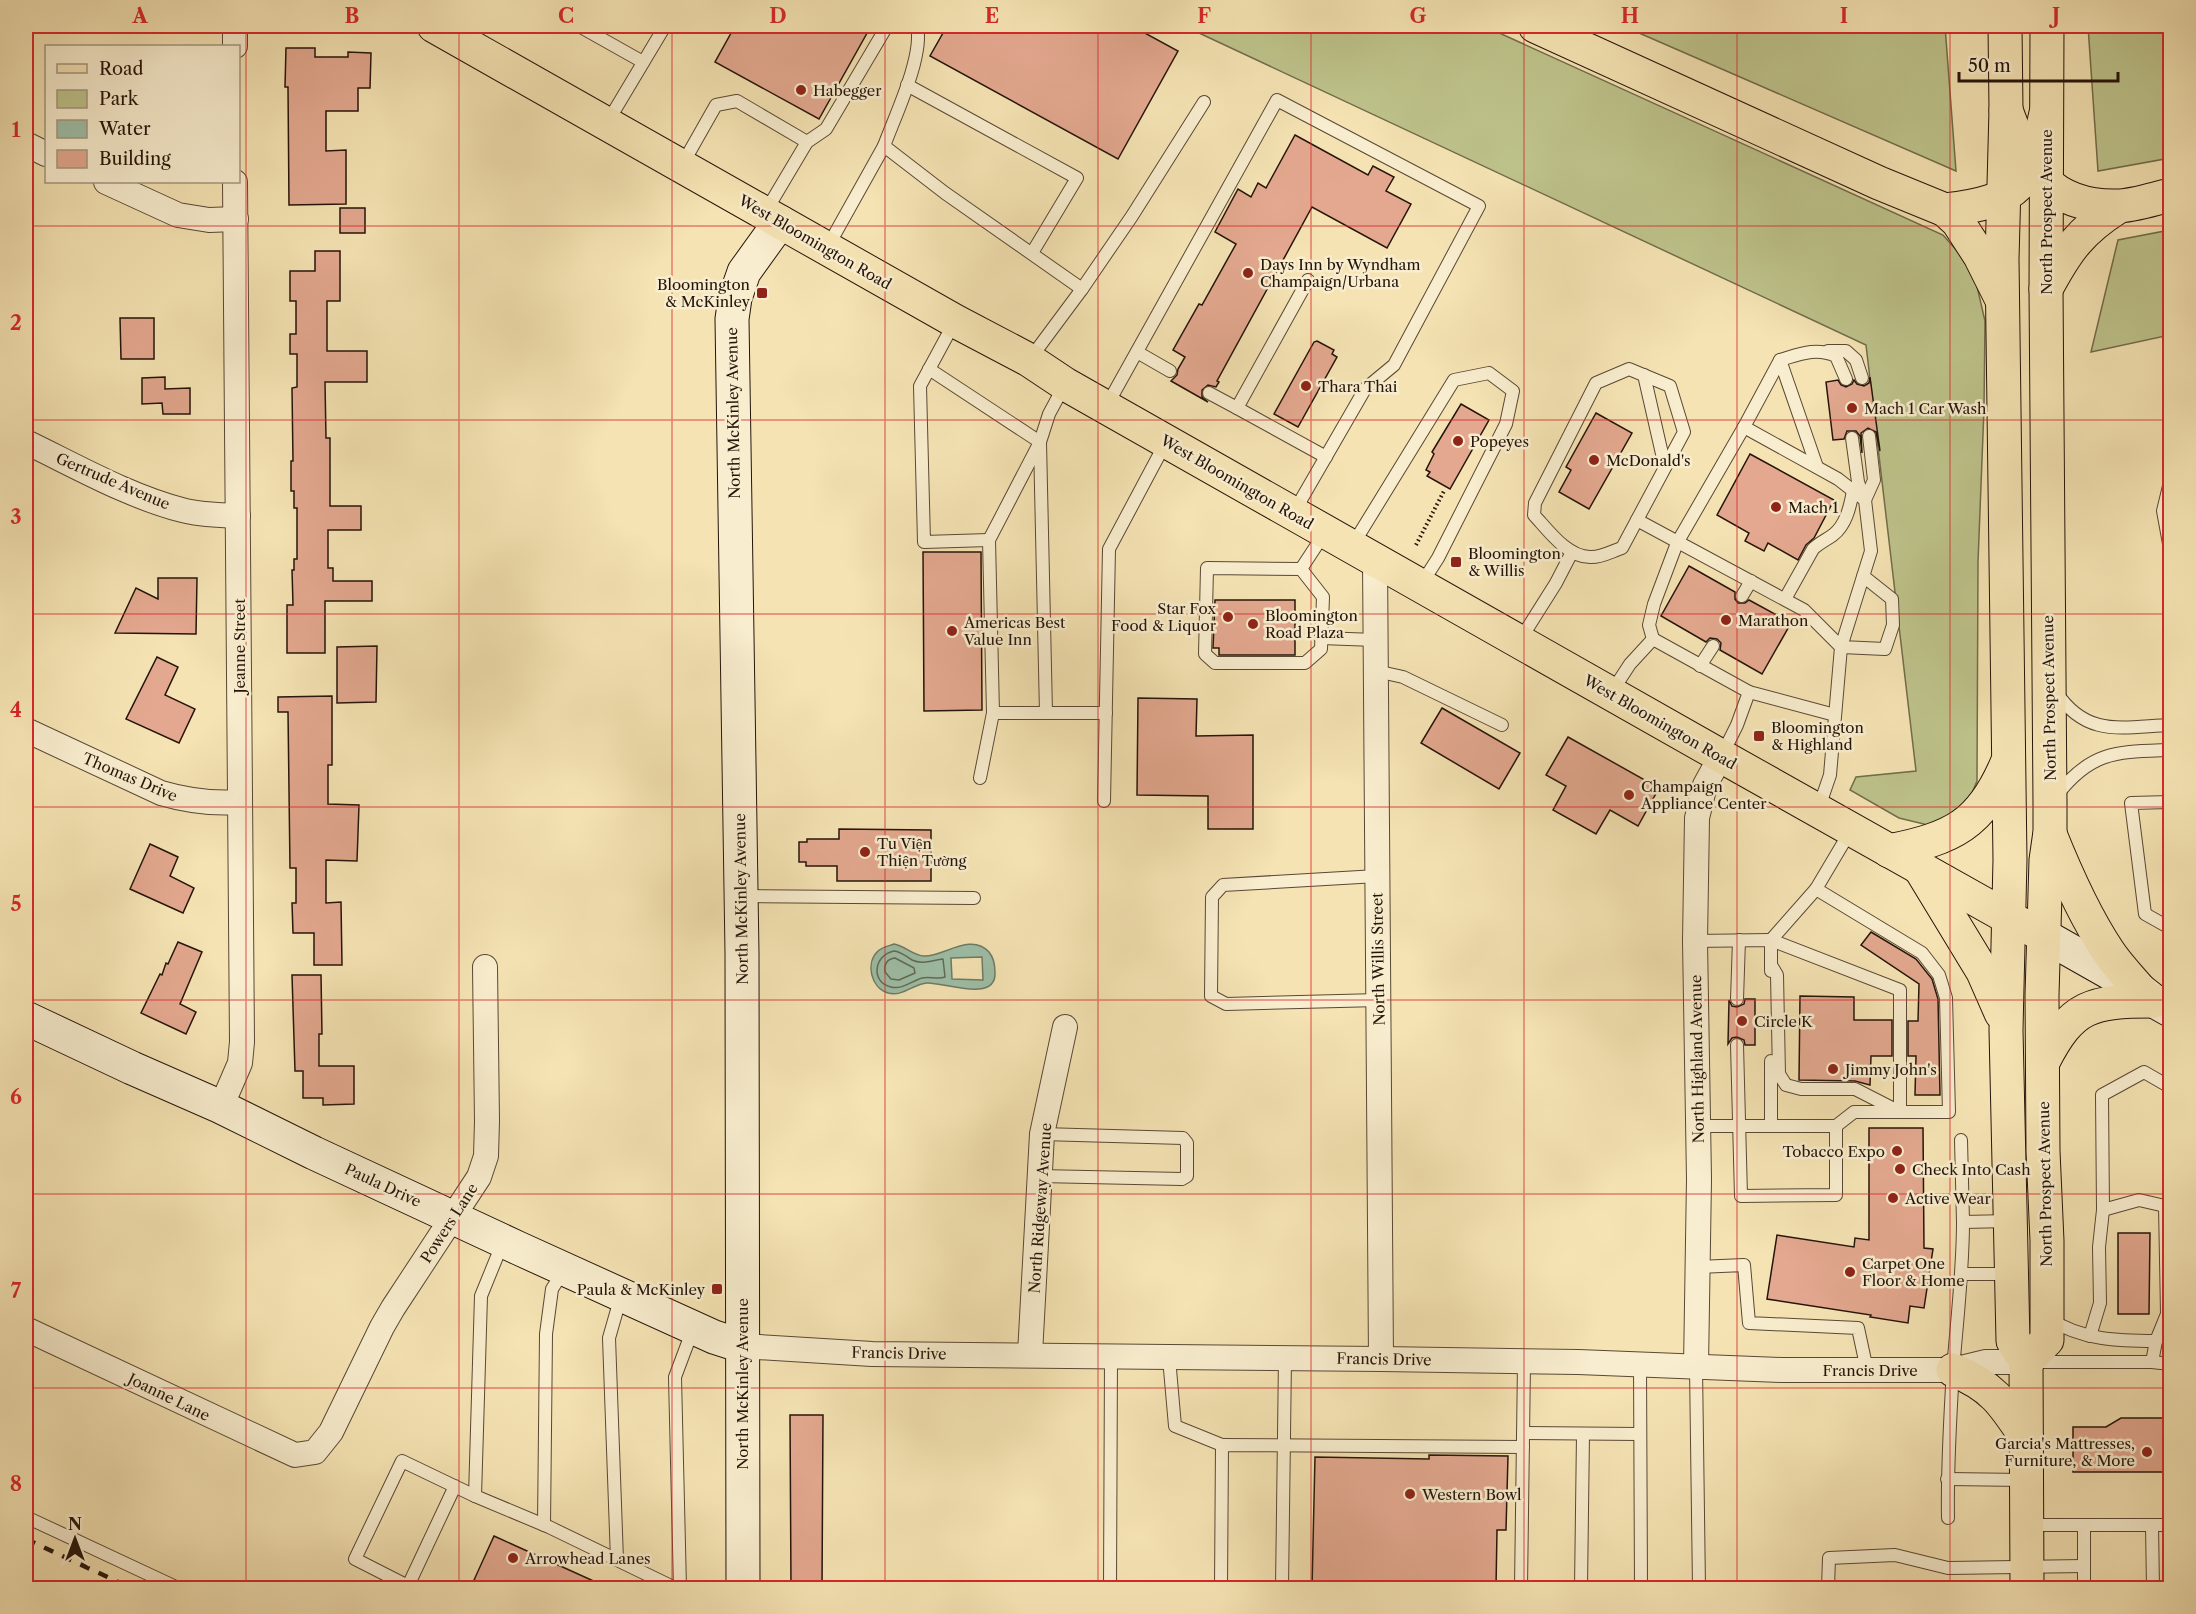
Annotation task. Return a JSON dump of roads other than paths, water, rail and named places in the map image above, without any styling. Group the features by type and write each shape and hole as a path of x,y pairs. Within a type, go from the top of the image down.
{"main road":[{"name":"West Bloomington Road","path":"434,26 955,321 1029,360 1065,384 1611,694 1919,868 2043,935"},
{"path":"1535,26 1879,183 1945,210 1958,222 1976,249 2002,300"},
{"path":"2005,26 2006,110 2002,300 2009,758 2006,1029 2013,1341 2026,1362 2027,1577"},
{"name":"North Prospect Avenue","path":"2026,1362 2047,1340 2048,1241 2043,1151 2043,935 2050,818 2046,289 2038,175 2040,142 2046,113 2047,27"},
{"path":"2006,110 2014,134 2038,175 2079,202 2118,207 2170,195"},
{"path":"1945,210 1995,200 2014,189 2026,177 2038,175"},
{"path":"2046,289 2078,237 2118,207"},
{"path":"1889,851 1935,839 1954,832 1965,824 1988,801 1997,787 2009,758"},
{"path":"2050,818 2069,878 2096,931 2108,951 2155,1000"},
{"path":"1919,868 1992,989 2006,1029"},
{"path":"2043,1062 2063,1026 2081,1012 2113,1003 2155,1000"},
{"path":"1953,1370 1985,1386 2005,1405 2027,1439"}],"street":[{"path":"235,26 235,45"},
{"path":"26,144 45,153"},
{"path":"108,183 178,215 209,220 236,219"},
{"name":"Jeanne Street","path":"221,1107 236,1074 242,1052 236,183"},
{"name":"North McKinley Avenue","path":"743,1588 741,896 732,319 735,298 744,272 772,218"},
{"name":"Gertrude Avenue","path":"26,442 151,500 184,511 238,516"},
{"name":"North Willis Street","path":"1350,546 1375,640 1381,1359"},
{"name":"Thomas Drive","path":"26,730 161,793 184,800 206,803 240,802"},
{"name":"North Highland Avenue","path":"1696,1367 1698,1267 1695,941 1697,818 1705,785 1721,756"},
{"path":"2043,935 2155,1000"},
{"name":"Powers Lane","path":"315,1452 332,1432 393,1308 479,1177 486,1155 487,1121 485,966"},
{"name":"Paula Drive","path":"26,1018 221,1107 503,1241 693,1328 742,1346"},
{"name":"North Ridgeway Avenue","path":"1030,1354 1042,1134 1065,1027"},
{"name":"Joanne Lane","path":"26,1329 285,1451 295,1455 315,1452"},
{"name":"Francis Drive","path":"742,1346 872,1354 1381,1359 1867,1370 1953,1370 1986,1362 2026,1362"}],"lane":[{"path":"579,26 643,62"},
{"path":"606,124 665,26"},
{"path":"772,218 807,141 826,129 887,26"},
{"path":"827,249 884,146 907,85 919,37 917,26"},
{"path":"907,85 1077,178 1032,253"},
{"path":"1106,407 1277,100 1479,206 1394,365 1365,389 1294,514"},
{"path":"682,166 716,105 737,101 807,141"},
{"path":"1029,360 1082,289 1132,216 1204,102"},
{"path":"884,146 945,193 1082,289"},
{"path":"1237,408 1308,280"},
{"path":"955,321 920,386 924,542 989,540"},
{"path":"1824,351 1836,356 1846,380"},
{"path":"1835,714 1749,692 1653,639 1649,625 1654,604 1677,543 1780,360 1801,353 1846,351 1856,360 1862,378"},
{"path":"1137,352 1170,371"},
{"path":"1780,360 1817,467"},
{"path":"929,369 1040,442"},
{"path":"1629,369 1670,387 1684,432 1665,467 1622,548 1588,558 1572,552 1534,515 1535,503 1596,383 1629,369"},
{"path":"1301,569 1323,597 1321,649 1305,663 1215,663 1205,654 1207,568 1301,569 1350,546 1454,380 1489,373 1513,391 1506,424 1438,558 1420,586"},
{"path":"1644,375 1665,467"},
{"path":"980,777 993,713 989,540 1040,442 1049,414 1065,384"},
{"path":"1209,393 1326,457"},
{"path":"1744,427 1838,479 1864,500"},
{"path":"1864,500 1874,480 1869,436"},
{"path":"1818,810 1830,775 1840,647 1871,551 1852,438"},
{"path":"1104,801 1109,549 1167,441"},
{"path":"1040,442 1046,713"},
{"path":"2170,482 2163,511 2170,549"},
{"path":"1785,599 1813,549 1835,534 1848,515 1854,491"},
{"path":"1637,519 1677,543 1804,610 1840,647 1885,649 1893,625 1892,599 1863,576"},
{"path":"1519,641 1556,583 1572,552"},
{"path":"1742,596 1751,581"},
{"path":"1321,639 1375,640"},
{"path":"1611,694 1630,664 1653,639"},
{"path":"1700,666 1713,646"},
{"path":"1376,671 1403,677 1502,725"},
{"path":"2049,681 2064,704 2077,717 2088,723 2097,726 2121,727 2170,725"},
{"path":"1721,756 1737,725 1749,692"},
{"path":"993,713 1106,713"},
{"path":"2050,818 2077,773 2105,756 2123,752 2170,750"},
{"path":"2170,802 2131,803 2145,914 2170,928"},
{"path":"1771,1126 1771,940 1816,890 1852,830"},
{"path":"1377,876 1224,885 1212,897 1211,996 1226,1004 1379,1000"},
{"path":"1698,1126 1836,1126 1854,1112 1949,1112 1946,998 1939,975 1922,954 1816,890"},
{"path":"741,896 974,898"},
{"path":"1737,999 1739,940"},
{"path":"1695,941 1771,940 1900,990 1900,1112"},
{"path":"1771,965 1777,975 1779,1074 1786,1085 1801,1089 1855,1089 1900,1112"},
{"path":"1737,1045 1741,1196 1836,1195 1836,1126"},
{"path":"2090,1336 2100,1303 2099,1247 2103,1210 2102,1095 2144,1072 2170,1087"},
{"path":"1039,1176 1182,1179 1187,1176 1187,1143 1183,1138 1042,1134"},
{"path":"1947,1518 1947,1479 1963,1222 1961,1140"},
{"path":"2103,1210 2139,1200 2165,1206 2167,1314 2156,1341 2152,1362"},
{"path":"1963,1222 2012,1221"},
{"path":"475,1496 481,1296 503,1241"},
{"path":"1698,1267 1744,1265 1749,1323 1858,1328 1867,1370"},
{"path":"544,1525 546,1334 552,1289 565,1269"},
{"path":"1961,1274 2013,1275"},
{"path":"617,1560 609,1338 621,1295"},
{"path":"2047,1317 2064,1328 2090,1336 2116,1341 2156,1341"},
{"path":"680,1588 675,1377 693,1328"},
{"path":"1110,1588 1111,1357"},
{"path":"1169,1358 1175,1426 1222,1445 1523,1447"},
{"path":"1282,1588 1285,1358"},
{"path":"1521,1588 1524,1362"},
{"path":"2026,1362 2170,1364"},
{"path":"1640,1365 1641,1588"},
{"path":"1696,1367 1699,1588"},
{"path":"1523,1433 1640,1434"},
{"path":"1581,1588 1583,1434"},
{"path":"1221,1588 1222,1445"},
{"path":"455,1486 408,1586 355,1558 402,1461 455,1486 475,1496 544,1525 675,1588"},
{"path":"1947,1479 2027,1480"},
{"path":"26,1518 178,1588"},
{"path":"2027,1525 2170,1525"},
{"path":"2084,1525 2084,1588"},
{"path":"2152,1525 2153,1588"},
{"path":"1828,1588 1829,1558 1895,1555 1948,1568 2027,1577 2084,1566"}],"water":[{"path":"894,944 924,956 966,945 982,946 993,959 995,973 993,982 987,987 978,989 927,983 903,992 888,993 877,986 871,968 878,951","holes":["982,957 983,980 952,979 951,958"]}],"railway":[{"path":"26,1539 131,1588"}],"place":[{"name":"Habegger","path":"801,90"},
{"name":"Days Inn by Wyndham Champaign/Urbana","path":"1248,273"},
{"name":"Bloomington & McKinley","path":"762,293"},
{"name":"Thara Thai","path":"1306,386"},
{"name":"Mach 1 Car Wash","path":"1852,408"},
{"name":"Popeyes","path":"1458,441"},
{"name":"McDonald's","path":"1594,460"},
{"name":"Mach 1","path":"1776,507"},
{"name":"Bloomington & Willis","path":"1456,562"},
{"name":"Star Fox Food & Liquor","path":"1228,617"},
{"name":"Marathon","path":"1726,620"},
{"name":"Bloomington Road Plaza","path":"1253,624"},
{"name":"Americas Best Value Inn","path":"952,631"},
{"name":"Bloomington & Highland","path":"1759,736"},
{"name":"Champaign Appliance Center","path":"1629,795"},
{"name":"Tu Viện Thiện Tường","path":"865,852"},
{"name":"Circle K","path":"1742,1021"},
{"name":"Jimmy John's","path":"1833,1069"},
{"name":"Tobacco Expo","path":"1897,1151"},
{"name":"Check Into Cash","path":"1900,1169"},
{"name":"Active Wear","path":"1893,1198"},
{"name":"Carpet One Floor & Home","path":"1850,1272"},
{"name":"Paula & McKinley","path":"717,1289"},
{"name":"Garcia's Mattresses, Furniture, & More","path":"2147,1452"},
{"name":"Western Bowl","path":"1410,1494"},
{"name":"Arrowhead Lanes","path":"513,1558"}]}
